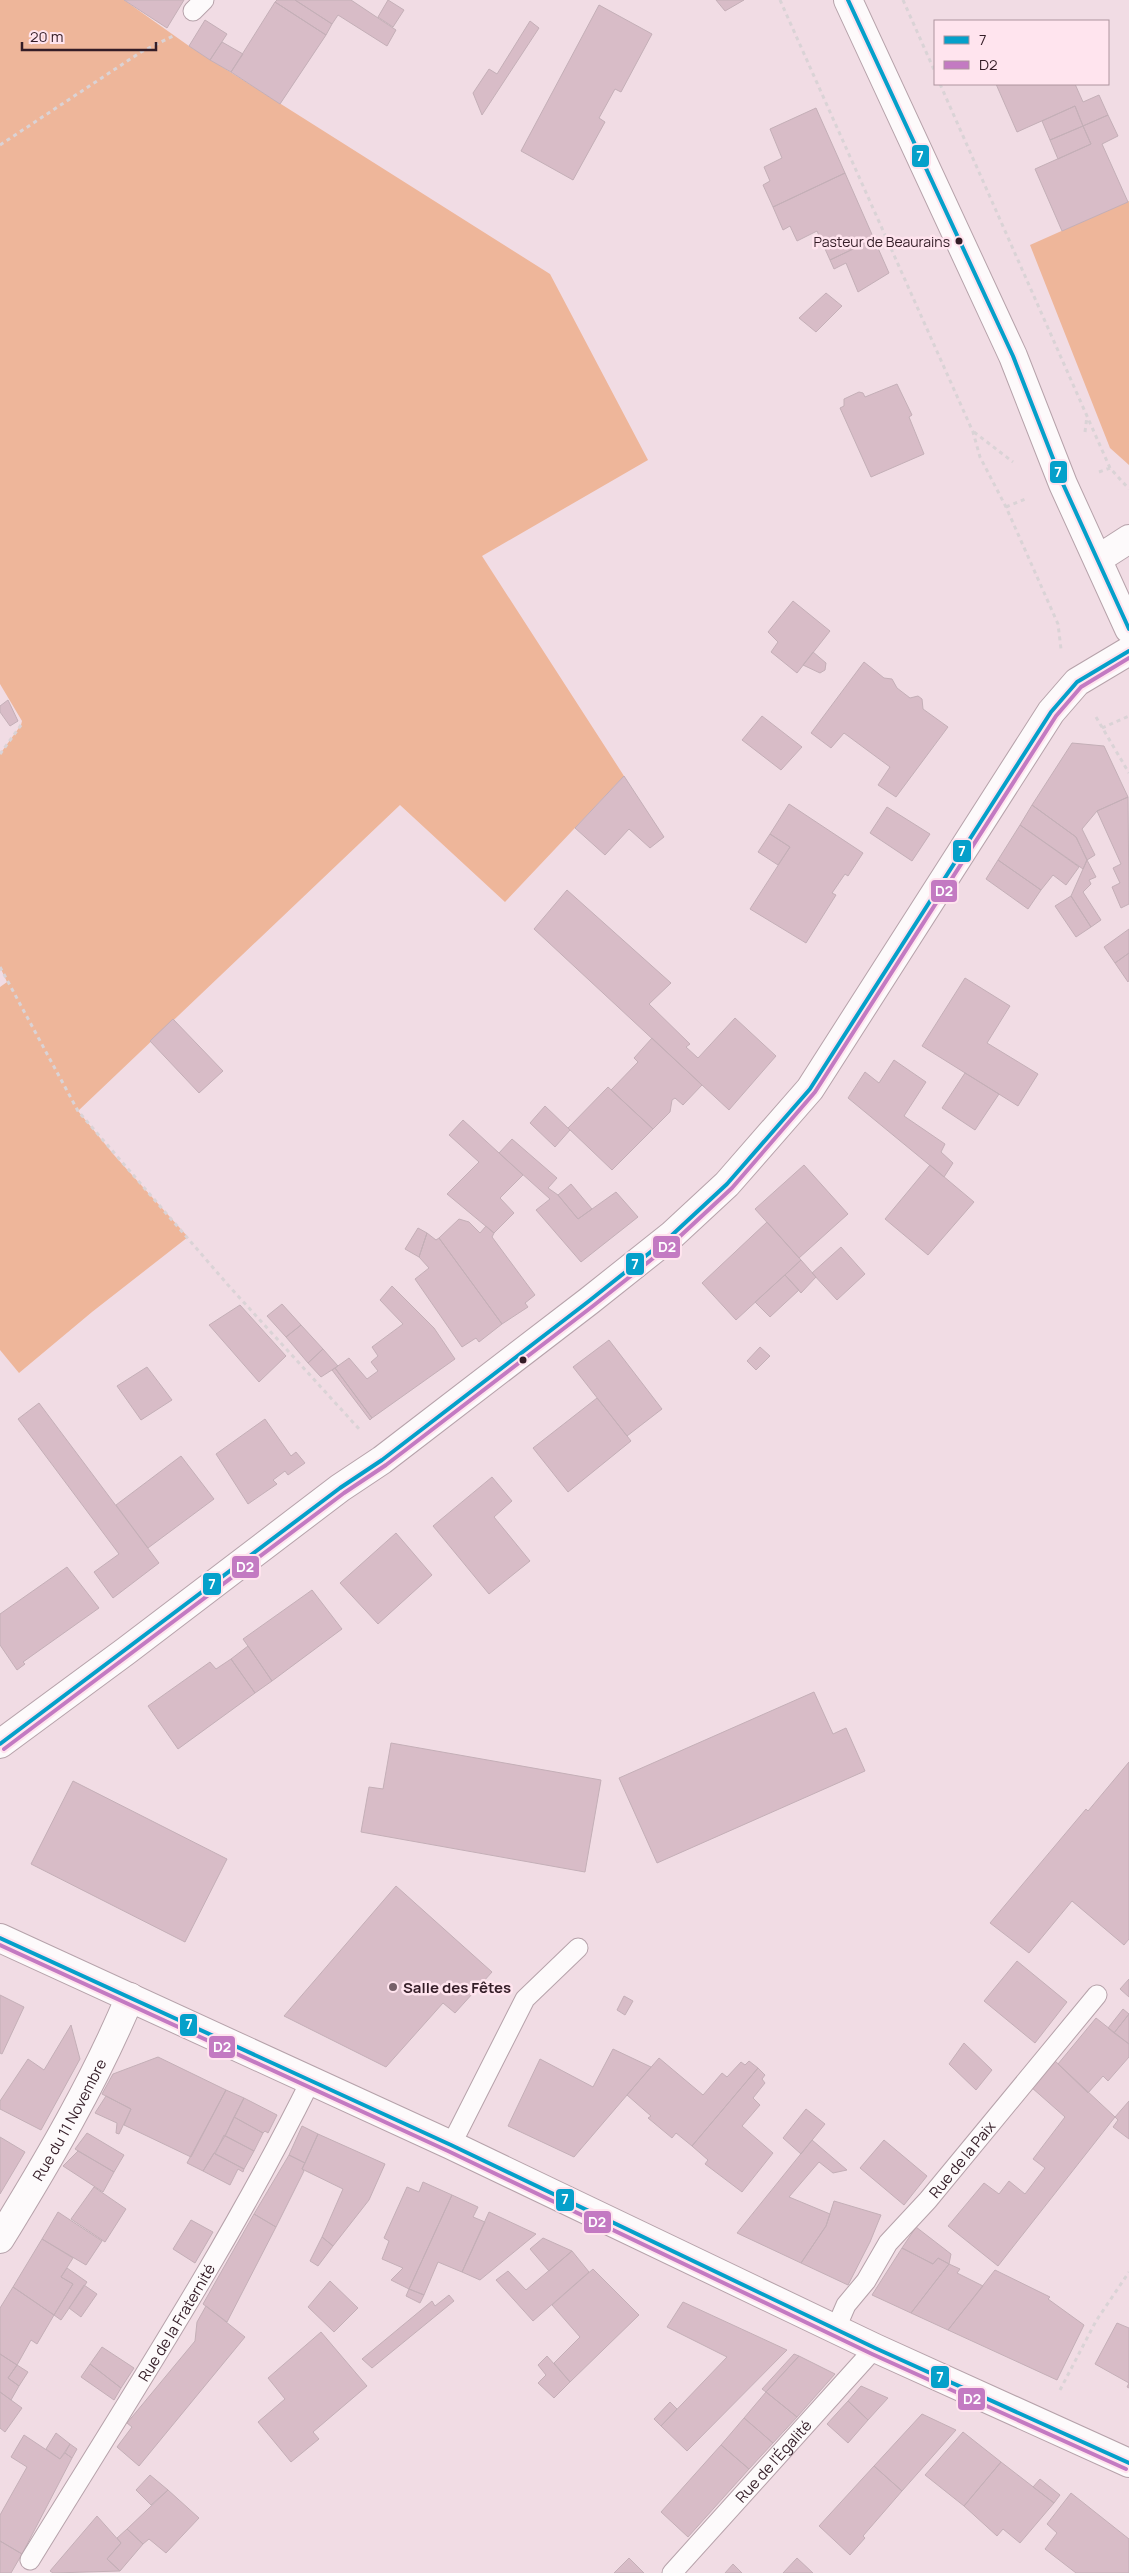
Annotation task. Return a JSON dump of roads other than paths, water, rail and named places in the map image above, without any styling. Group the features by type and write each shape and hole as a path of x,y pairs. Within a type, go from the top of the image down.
{"main road":[{"path":"848,0 1012,356 1063,484 1129,629"},
{"path":"1098,560 1129,539"},
{"path":"0,1744 340,1488 382,1460 672,1235 727,1184 810,1089 1051,712 1077,682 1129,651"},
{"path":"0,1938 451,2145 875,2348 1039,2424 1129,2463"},
{"name":"Rue du 11 Novembre","path":"0,2239 50,2157 117,2029 130,1997"}],"lane":[{"path":"451,2145 525,1999 578,1948"},
{"name":"Rue de la Paix","path":"836,2328 846,2305 866,2281 888,2242 928,2200 1096,1995"},
{"name":"Rue de la Fraternité","path":"30,2560 207,2272 288,2126 311,2080"},
{"name":"Rue de l'Égalité","path":"672,2573 875,2348"}],"place":[{"name":"Pasteur de Beaurains","path":"959,241"},
{"name":"Salle des Fêtes","path":"393,1987"}]}
